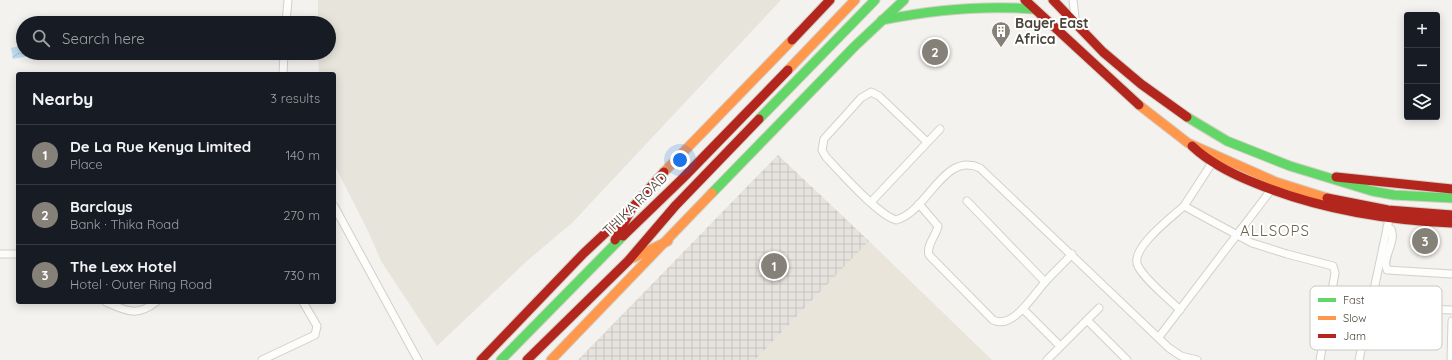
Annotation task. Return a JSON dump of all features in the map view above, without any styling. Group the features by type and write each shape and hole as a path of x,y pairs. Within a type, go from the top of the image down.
{"main road":[{"name":"THIKA ROAD","path":"481,360 584,253 632,208 666,170 830,0"},
{"name":"THIKA ROAD","path":"501,360 612,246 631,230 683,178 855,0"},
{"name":"THIKA ROAD","path":"527,360 628,261 676,205 875,0"},
{"path":"551,360 668,241 705,200 882,20 904,0"},
{"path":"1025,0 1133,100 1212,163 1271,190 1328,208 1388,223 1452,223"},
{"path":"1053,0 1054,3 1076,26 1141,84 1199,126 1242,148 1290,166 1372,191 1394,195 1452,198"},
{"path":"882,20 911,14 988,6 1033,8"},
{"path":"1188,143 1276,182 1316,195 1388,210 1452,215"},
{"path":"1326,176 1452,188"},
{"path":"612,246 632,208"},
{"path":"628,261 668,241"}],"street":[{"path":"287,16 288,0"},
{"path":"1073,0 1076,26"},
{"path":"283,72 284,60"},
{"path":"927,142 874,92 867,93 824,139 822,150 826,157 871,202 888,216 896,220 920,204 955,167 963,164 974,165 980,168 1174,352 1197,360"},
{"path":"871,202 940,129"},
{"path":"1180,310 1142,272 1136,261 1136,255 1143,245 1184,206 1212,163"},
{"path":"1159,337 1238,236 1271,190"},
{"path":"967,201 1045,282"},
{"path":"920,204 938,226 928,248 929,256 994,320 998,322 1007,321 1022,309 1072,254"},
{"path":"1184,206 1238,236 1280,252 1333,266 1335,273 1333,286"},
{"path":"336,210 418,360"},
{"path":"1388,223 1393,238 1386,263 1387,270 1452,274"},
{"path":"1374,286 1388,223"},
{"path":"0,254 16,254"},
{"path":"111,304 128,311 137,311 153,304"},
{"path":"262,360 315,335 317,326 304,304"},
{"path":"1047,360 1099,308"},
{"path":"1022,309 1060,346"},
{"path":"1442,310 1452,310"},
{"path":"1087,320 1123,359"},
{"path":"1451,360 1452,321"},
{"path":"1320,360 1322,350"},
{"path":"1359,360 1361,350"}],"shaded area":[{"path":"318,0 781,0 572,223 528,260 437,346 381,261 368,231 336,168 336,72 319,72 318,60 336,60 336,16 318,16"},
{"path":"778,155 869,241 755,360 578,360"},
{"path":"869,241 992,360 755,360"}],"water":[{"path":"16,47 16,58 13,59 11,48"}],"traffic: fast":[{"path":"759,119 875,0"},
{"path":"712,193 855,46 904,0"},
{"path":"882,20 957,9 1033,9"},
{"path":"1187,117 1227,141 1290,166 1372,191 1394,195 1452,198"},
{"path":"501,360 623,236"}],"traffic: slow":[{"path":"788,70 855,0"},
{"path":"664,172 792,40"},
{"path":"1139,105 1188,143 1276,182 1327,198"},
{"path":"551,360 712,193"},
{"path":"633,258 668,241"}],"traffic: jam":[{"path":"792,40 830,0"},
{"path":"1025,0 1139,105"},
{"path":"1053,0 1103,52 1141,84 1187,117"},
{"path":"623,236 683,178 788,70"},
{"path":"527,360 628,261 676,205 759,119"},
{"path":"1192,146 1206,158 1238,176 1303,200 1352,212 1376,216 1452,223"},
{"path":"481,360 584,253 632,208 664,172"},
{"path":"1336,177 1452,189"},
{"path":"1327,198 1388,210 1452,215"},
{"path":"615,240 632,208"}],"place":[{"name":"Bayer East Africa","path":"1001,48"},
{"name":"Barclays","path":"935,52"},
{"name":"The Lexx Hotel","path":"1425,241"},
{"name":"De La Rue Kenya Limited","path":"774,266"}],"district":[{"name":"ALLSOPS","path":"1275,230"}]}
